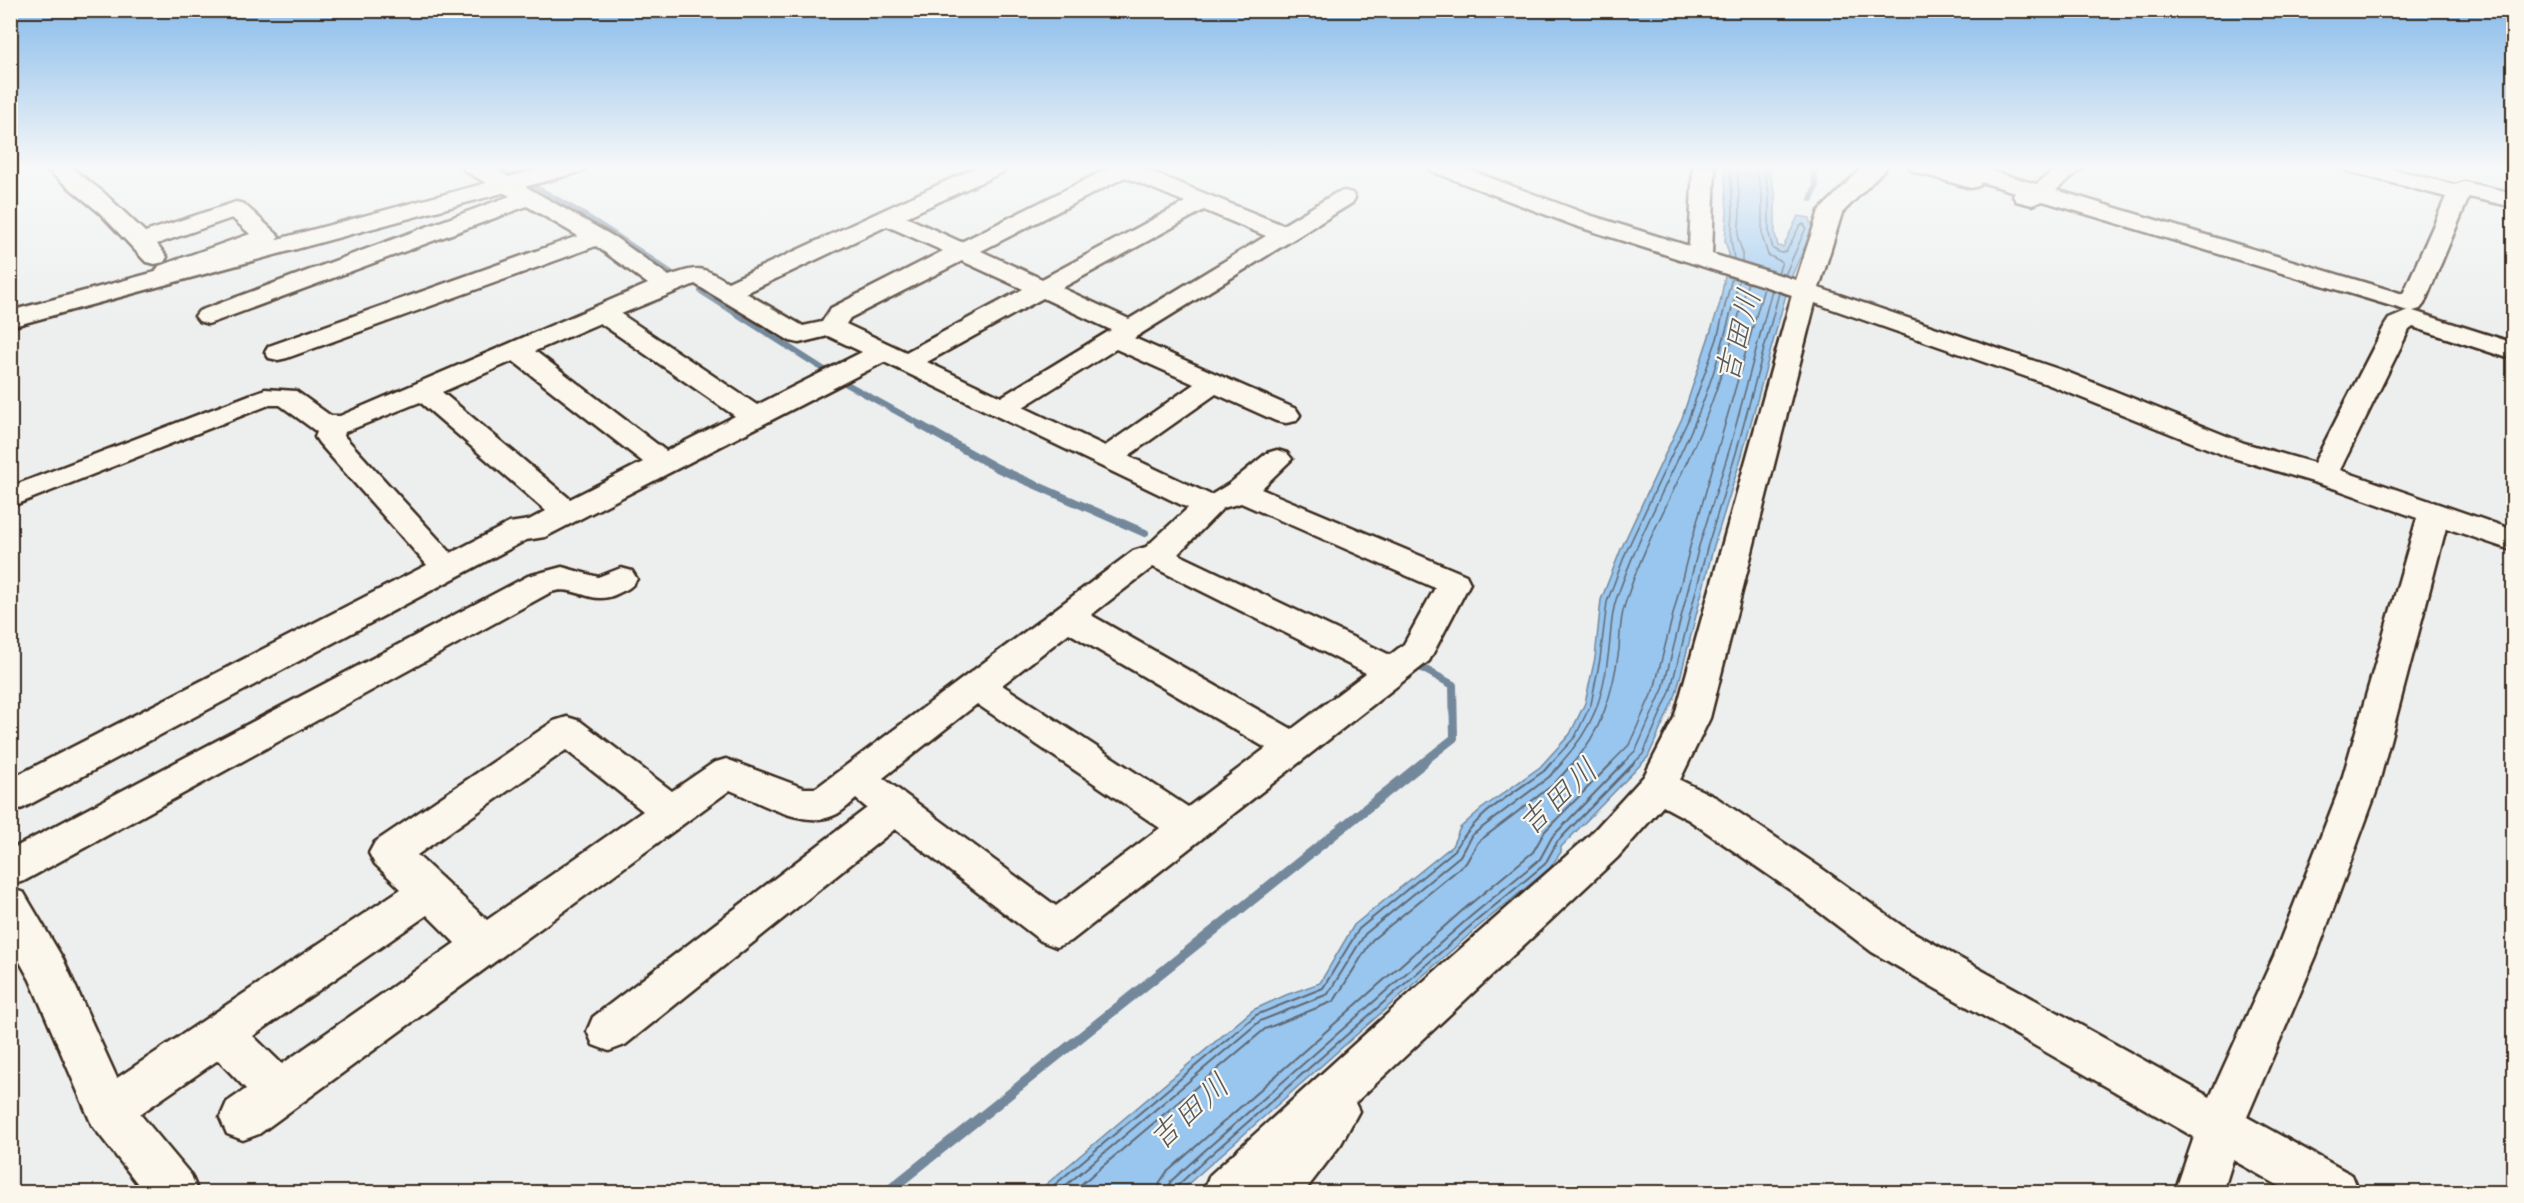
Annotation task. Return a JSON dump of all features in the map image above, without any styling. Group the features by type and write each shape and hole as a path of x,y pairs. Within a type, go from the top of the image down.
{"street":[{"path":"124,222 170,274"},
{"path":"142,241 197,222"},
{"path":"170,274 267,236 251,222"},
{"path":"10,319 170,274 377,222"},
{"path":"208,316 433,222"},
{"path":"574,222 666,285"},
{"path":"727,292 876,222"},
{"path":"898,222 1043,288 1214,383 1286,415"},
{"path":"831,327 840,313 1016,222"},
{"path":"10,797 520,530 534,530 835,377 894,357 1043,288 1164,222"},
{"path":"1254,222 1283,234"},
{"path":"1002,408 1303,222"},
{"path":"1588,222 1800,290 2057,378 2234,449 2323,475 2514,541"},
{"path":"1706,222 1707,261"},
{"path":"1227,1192 1431,1002 1603,847 1658,786 1692,718 1800,290 1827,222"},
{"path":"2136,222 2411,304 2448,222"},
{"path":"278,352 598,237"},
{"path":"10,498 265,396 286,397 325,425 345,424 666,285 698,275 800,335 831,327 1209,506"},
{"path":"602,313 755,417"},
{"path":"2323,475 2398,325 2410,318 2514,352"},
{"path":"516,350 664,464"},
{"path":"1107,458 1214,383"},
{"path":"423,390 567,513"},
{"path":"335,424 329,437 447,568"},
{"path":"243,1118 726,772 802,803 824,803 1144,558 1156,556 1209,506 1240,491 1277,459"},
{"path":"856,779 1056,929 1417,652 1454,583 1240,491"},
{"path":"2199,1192 2221,1129 2312,914 2358,790 2434,513"},
{"path":"1156,556 1393,671"},
{"path":"10,869 540,584 562,578 601,589 621,579"},
{"path":"1068,617 1294,747"},
{"path":"976,686 1189,827"},
{"path":"485,945 389,853 567,731 671,812"},
{"path":"1658,786 1703,809 1807,880 1887,939 2335,1192"},
{"path":"609,1031 894,808"},
{"path":"108,1110 429,892"},
{"path":"10,905 48,972 108,1110 174,1192"},
{"path":"221,1033 279,1092"},
{"path":"1275,1192 1325,1128 1360,1070"}],"water":[{"name":"吉田川","path":"1726,222 1775,222 1778,246 1783,247 1795,222 1815,224 1790,280 1742,455 1713,549 1676,694 1648,757 1561,847 1561,852 1550,868 1478,927 1179,1192 1037,1192 1253,1010 1320,983 1354,925 1452,846 1460,828 1480,810 1540,767 1570,734 1585,703 1595,658 1601,600 1621,549 1682,418 1720,303 1729,254 1725,241"}],"waterway":[{"path":"594,222 674,275"},
{"path":"701,291 845,383 923,426"},
{"path":"920,425 997,468 1145,533"},
{"path":"1421,764 1454,738 1453,685 1422,668"},
{"path":"887,1192 1423,763"}]}
